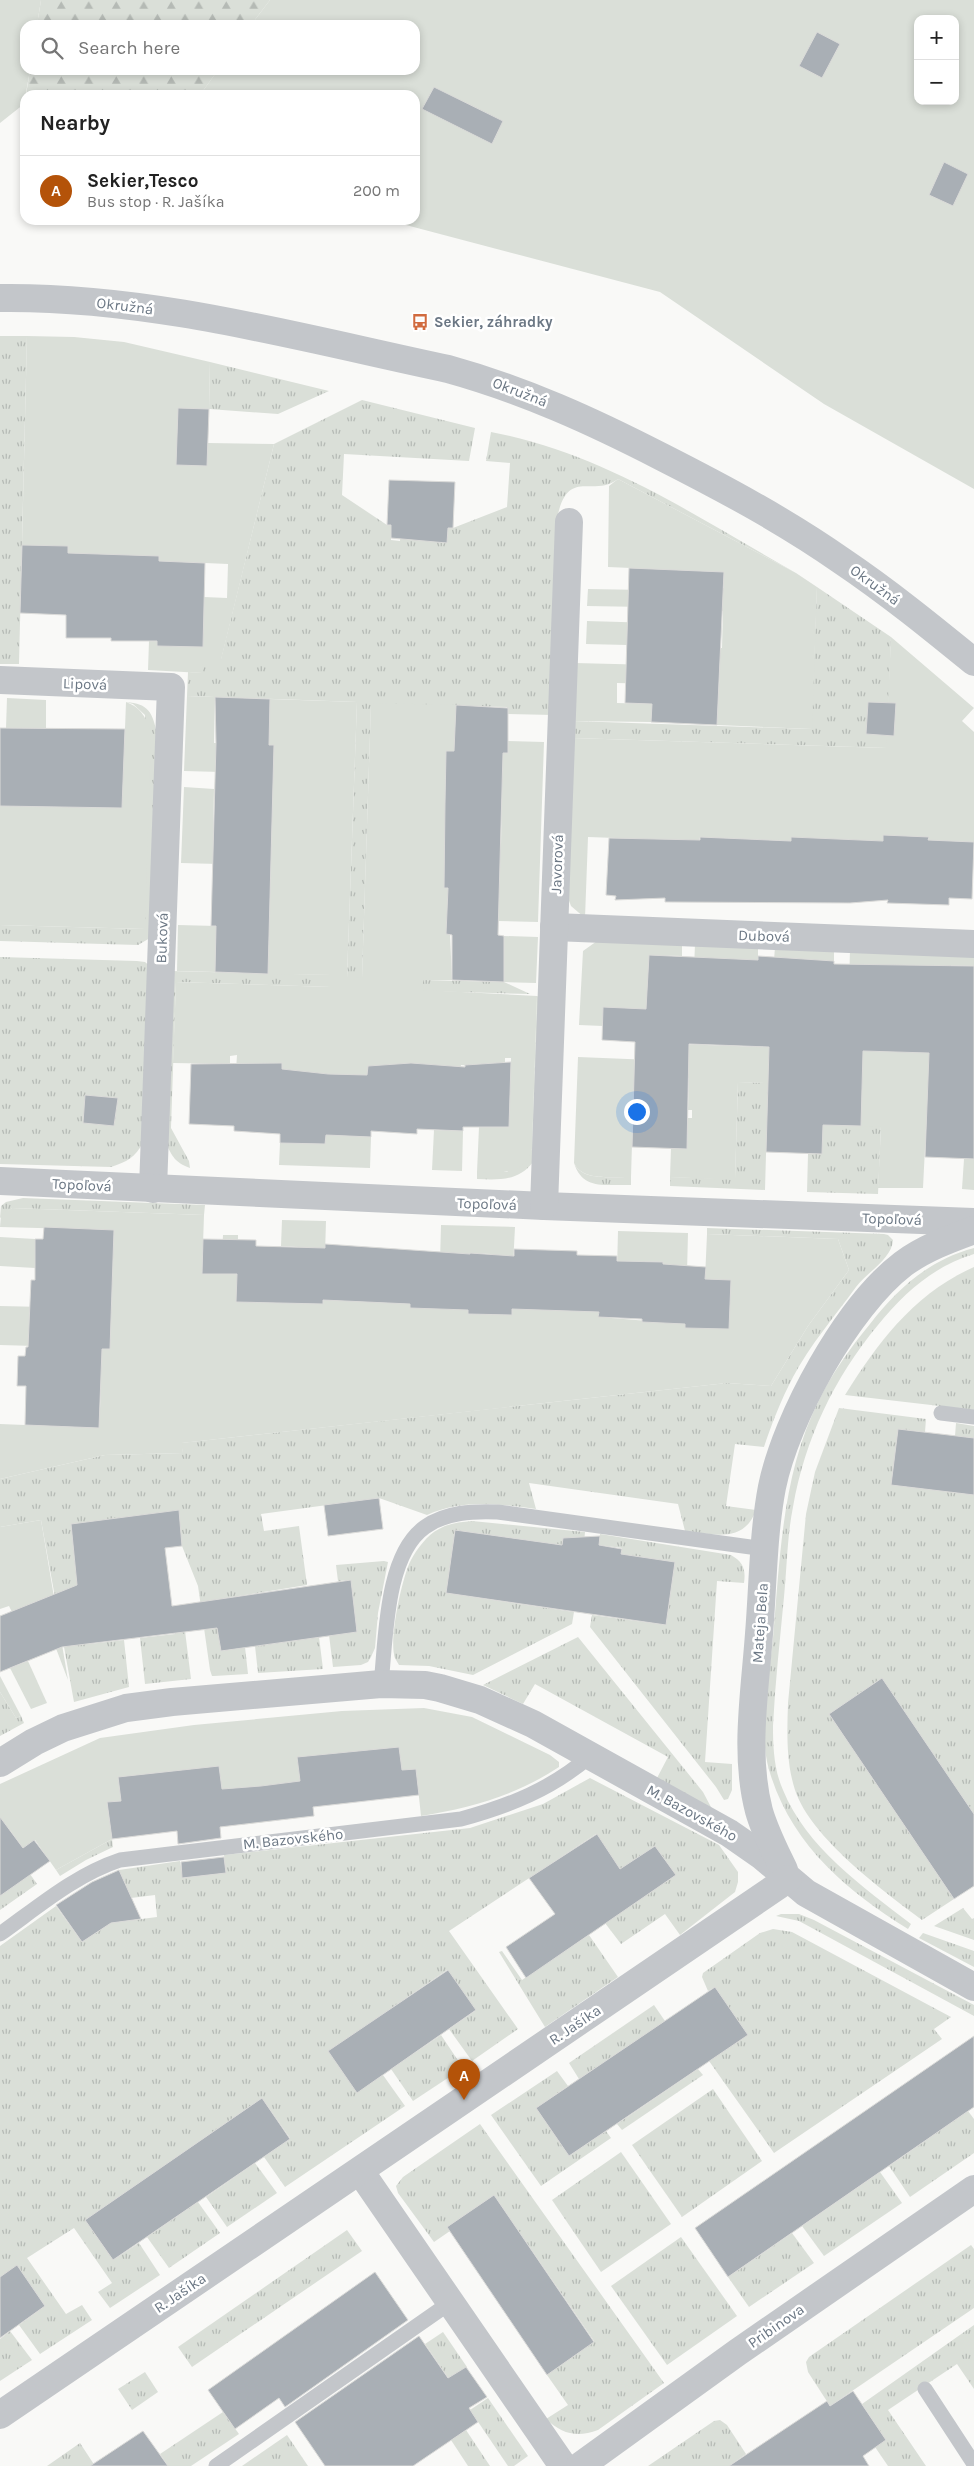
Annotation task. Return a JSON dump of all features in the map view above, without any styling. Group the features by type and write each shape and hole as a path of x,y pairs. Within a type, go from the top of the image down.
{"street":[{"name":"Okružná","path":"0,298 90,301 166,311 448,369 494,382 539,398 622,436 768,514 841,560 924,621 974,662"},
{"name":"Javorová","path":"544,1206 569,522"},
{"name":"Lipová","path":"0,680 171,687"},
{"name":"Buková","path":"153,1189 171,687"},
{"name":"Dubová","path":"554,927 974,944"},
{"name":"Topoľová","path":"0,1181 544,1206 974,1222"},
{"name":"Mateja Bela","path":"788,1879 761,1817 752,1762 765,1549 772,1487 782,1448 810,1386 827,1358 872,1295 895,1270 920,1253 974,1230"},
{"name":"M. Bazovského","path":"0,1763 34,1742 64,1728 126,1708 172,1702 381,1684 426,1685 468,1696 533,1724 738,1838 788,1879"},
{"path":"788,1879 830,1908 974,1987"},
{"name":"R. Jašíka","path":"0,2415 788,1879"},
{"path":"360,2170 562,2466"},
{"name":"Pribinova","path":"580,2466 738,2352 974,2189"}],"lane":[{"path":"942,1413 974,1417"},
{"path":"381,1684 391,1600 404,1551 415,1536 425,1527 441,1519 465,1512 498,1512 765,1549"},
{"name":"M. Bazovského","path":"0,1934 81,1877 100,1867 120,1860 461,1819 500,1808 528,1797 564,1778 590,1756"},
{"path":"216,2466 450,2302"},
{"path":"926,2389 974,2464"}],"green space":[{"path":"0,0 41,0 38,20 20,20 20,75 29,75 26,90 20,90 20,107 0,123"},
{"path":"41,0 270,0 255,20 38,20"},
{"path":"270,0 974,0 974,489 824,404 660,292 406,225 420,225 420,90 204,90 214,75 420,75 420,20 255,20"},
{"path":"29,75 214,75 204,90 27,90"},
{"path":"0,336 27,336 19,664 0,664"},
{"path":"27,336 74,337 124,342 210,362 209,409 178,408 176,465 207,466 208,443 274,444 221,660 203,659 202,673 148,670 149,641 157,641 157,646 204,597 227,598 228,564 159,561 159,556 68,553 22,545"},
{"path":"210,362 329,391 278,414 209,409"},
{"path":"362,400 475,428 469,461 344,454 342,495 387,525 391,525 391,540 400,541 401,526 437,528 437,542 447,543 448,528 453,528 507,507 510,463 486,461 491,432 533,442 573,455 611,472 686,510 796,573 618,479 609,484 583,486 568,492 558,514 553,715 508,714 507,707 371,704 362,978 347,978 357,702 187,696 188,672 202,673 202,659 221,659 274,444"},
{"path":"618,479 796,573 817,587 812,729 717,725 720,665 716,648 722,648 723,611 717,610 718,589 724,588 724,572 608,567 609,486"},
{"path":"817,587 891,637 887,748 573,738 573,721 811,729"},
{"path":"588,589 646,590 645,607 587,606"},
{"path":"587,621 655,623 627,645 586,644"},
{"path":"891,637 974,708 962,721 974,732 974,842 928,840 929,837 883,835 883,841 791,841 700,837 699,841 588,837 585,918 571,906 568,898 573,738 886,748 887,735 894,735 896,704 888,703"},
{"path":"575,663 654,665 654,684 617,683 617,703 652,704 651,722 573,721"},
{"path":"187,696 215,697 214,743 222,743 221,772 184,771"},
{"path":"7,698 46,700 46,728 6,728"},
{"path":"270,699 357,702 347,977 362,978 371,703 456,705 454,751 446,751 444,888 448,888 452,980 423,980 423,990 537,996 532,1149 528,1158 517,1169 503,1172 477,1172 479,1127 509,1127 511,1058 505,1058 505,1068 461,1065 460,1071 368,1066 367,1075 328,1074 282,1083 282,1063 236,1070 237,1055 230,1056 230,1064 173,1063 176,982 331,987 331,975 268,974 274,745 269,745"},
{"path":"126,702 140,705 148,710 157,733 150,938 138,945 0,941 0,925 145,929 145,715 133,704"},
{"path":"126,702 140,710 151,733 145,929 0,925 0,806 122,807"},
{"path":"508,741 544,742 538,922 498,921 497,844 501,844 502,799 497,798 498,753 508,753"},
{"path":"184,787 214,789 213,834 219,835 218,864 181,863"},
{"path":"178,925 216,926 215,972 177,971"},
{"path":"504,936 538,937 536,983 504,982"},
{"path":"597,941 682,943 682,956 649,955 646,1009 603,1007 603,1026 579,1025 583,951"},
{"path":"695,944 758,946 758,960 726,959 694,969"},
{"path":"775,947 834,948 834,961 756,1012 758,960 774,960"},
{"path":"850,949 974,953 974,966 951,965 950,1020 910,965 876,965 849,989"},
{"path":"0,957 137,961 145,962 151,967 143,1143 137,1152 126,1161 111,1167 0,1164"},
{"path":"171,971 331,975 331,987 176,982 171,1128 189,1161 190,1168 175,1159 166,1143"},
{"path":"423,980 504,982 530,994 423,991"},
{"path":"537,996 542,998 533,1162 515,1176 501,1179 477,1179 477,1172 507,1172 532,1149"},
{"path":"678,1044 974,1054 928,1087 923,1188 878,1188 881,1127 861,1126 862,1087 738,1082 735,1180 670,1177 671,1148 687,1149 688,1118 692,1118 692,1110 688,1110 689,1078 634,1077 631,1177 591,1176 578,1169 574,1163 578,1057 677,1061"},
{"path":"738,1082 768,1083 765,1190 670,1186 670,1177 735,1179"},
{"path":"823,1125 881,1126 878,1194 807,1192 808,1154 822,1153"},
{"path":"434,1130 463,1131 462,1171 432,1170"},
{"path":"326,1135 371,1137 370,1168 279,1165 280,1143 325,1144"},
{"path":"964,1159 974,1159 974,1190 962,1189"},
{"path":"574,1163 578,1169 591,1176 631,1177 631,1185 604,1185 589,1182 578,1172"},
{"path":"23,1198 205,1205 204,1215 12,1208 0,1218 1,1206 6,1202"},
{"path":"12,1208 204,1215 202,1274 221,1274 223,1235 238,1235 237,1302 322,1304 323,1300 410,1304 410,1308 453,1309 440,1262 441,1225 515,1227 513,1265 490,1264 491,1254 471,1253 468,1314 511,1315 512,1309 599,1312 599,1317 685,1324 685,1328 729,1328 731,1280 705,1279 707,1234 838,1239 849,1270 808,1326 771,1386 727,1383 182,1443 183,1453 105,1455 0,1479 0,1424 99,1428 101,1389 95,1349 110,1349 113,1230 0,1227 1,1215"},
{"path":"282,1220 326,1221 325,1254 298,1254 298,1247 281,1246"},
{"path":"707,1228 884,1234 893,1240 892,1247 884,1259 856,1287 800,1365 781,1403 764,1447 735,1444 726,1506 756,1510 751,1521 744,1528 736,1532 717,1535 685,1531 678,1504 529,1483 536,1509 481,1504 454,1507 427,1515 379,1498 261,1514 264,1531 299,1526 307,1585 214,1600 221,1651 245,1647 248,1674 212,1676 198,1586 182,1546 179,1511 71,1524 89,1644 124,1640 129,1687 74,1702 41,1520 0,1527 0,1479 105,1455 183,1453 181,1443 727,1383 771,1386 808,1326 849,1270 838,1239 707,1234"},
{"path":"618,1231 688,1233 687,1273 663,1272 663,1262 645,1261 644,1271 617,1270"},
{"path":"0,1237 35,1239 35,1268 0,1266"},
{"path":"974,1248 974,1254 959,1259 933,1273 898,1302 862,1345 848,1366 824,1410 805,1457 798,1482 788,1541 773,1726 775,1758 780,1782 793,1811 821,1848 855,1880 911,1924 908,1929 843,1882 807,1844 792,1822 780,1799 766,1757 764,1740 765,1706 785,1516 790,1485 807,1426 825,1388 837,1369 856,1342 903,1287 943,1260"},
{"path":"974,1267 974,1410 845,1395 885,1338 916,1305 953,1278"},
{"path":"0,1306 45,1307 35,1346 0,1345"},
{"path":"839,1408 926,1419 925,1432 898,1429 891,1485 974,1495 974,1814 882,1678 829,1714 954,1899 922,1920 868,1878 816,1826 803,1808 795,1790 790,1769 787,1736 788,1703 806,1514 815,1472"},
{"path":"956,1423 974,1426 974,1438 955,1436"},
{"path":"41,1520 68,1680 38,1601 12,1612 9,1606 0,1609 0,1527"},
{"path":"472,1521 585,1532 584,1543 563,1538 562,1545 455,1530 446,1593 574,1612 572,1624 473,1675 429,1666 399,1665 394,1655 393,1645 395,1620 411,1560 430,1535 451,1524"},
{"path":"600,1534 731,1555 743,1566 744,1583 717,1581 705,1762 732,1764 732,1790 728,1799 724,1800 716,1787 590,1627 592,1615 666,1625 675,1562 621,1554 622,1548 599,1545"},
{"path":"388,1562 378,1613 375,1648 371,1657 368,1662 361,1665 333,1667 329,1635 357,1631 351,1580 338,1581 336,1565"},
{"path":"184,1623 191,1679 145,1684 140,1638 175,1634 174,1624"},
{"path":"319,1637 323,1669 258,1673 255,1646"},
{"path":"578,1637 703,1792 712,1809 657,1778 668,1757 535,1684 523,1704 483,1685"},
{"path":"28,1661 47,1703 31,1709 10,1668"},
{"path":"0,1676 21,1716 16,1718 0,1692"},
{"path":"0,1692 16,1718 21,1716 24,1723 0,1736"},
{"path":"424,1708 472,1717 550,1755 559,1762 559,1767 510,1793 458,1809 421,1816 416,1769 402,1770 399,1747 298,1757 300,1781 286,1783 290,1819 240,1825 236,1788 222,1790 219,1766 118,1777 121,1801 107,1803 112,1839 56,1870 35,1840 23,1848 10,1830 0,1836 0,1784 100,1738 194,1725 342,1711"},
{"path":"590,1778 719,1845 738,1872 735,1892 680,1935 665,1914 621,1944 605,1923 676,1875 655,1846 620,1869 596,1834 449,1931 518,2029 472,2061 449,2029 475,2011 447,1970 329,2051 357,2092 383,2075 405,2106 285,2187 264,2157 290,2138 262,2098 85,2220 113,2260 139,2243 160,2275 110,2308 98,2292 112,2283 74,2228 27,2258 66,2314 82,2305 92,2320 40,2354 19,2325 45,2306 17,2266 0,2277 0,1946 56,1906 82,1942 111,1923 157,1917 155,1895 131,1898 119,1870 180,1861 183,1878 226,1873 224,1855 470,1828 543,1804"},
{"path":"112,1839 113,1847 86,1860 60,1876 56,1870"},
{"path":"30,1874 37,1884 0,1910 0,1896"},
{"path":"963,1908 972,1919 974,1918 974,1940 934,1926"},
{"path":"781,1914 799,1914 814,1920 974,2005 974,2016 799,1921 776,1916"},
{"path":"773,1929 792,1932 951,2017 934,2029 942,2039 774,2153 709,2061 747,2034 715,1987 708,1991 702,1977 703,1973 760,1933"},
{"path":"923,1933 974,1951 974,1967 919,1938"},
{"path":"589,1935 618,1977 545,2027 499,1952 502,1951 522,1980"},
{"path":"654,2005 665,2021 579,2079 569,2063"},
{"path":"441,2035 463,2068 413,2101 391,2069"},
{"path":"698,2069 703,2075 622,2130 617,2124"},
{"path":"557,2071 568,2086 536,2108 569,2156 606,2131 611,2138 541,2186 491,2115"},
{"path":"713,2089 762,2161 682,2217 632,2145"},
{"path":"968,2111 974,2119 974,2153 910,2197 889,2166"},
{"path":"480,2124 664,2383 598,2430 583,2434 570,2433 558,2428 546,2419 568,2405 547,2375 594,2341 494,2195 447,2227 450,2231 434,2242 398,2193 396,2186 403,2177"},
{"path":"621,2152 671,2224 601,2272 552,2200"},
{"path":"255,2163 277,2193 227,2227 206,2197"},
{"path":"880,2172 902,2203 824,2256 802,2226"},
{"path":"198,2202 220,2233 169,2268 147,2237"},
{"path":"347,2230 362,2251 192,2367 178,2347"},
{"path":"792,2233 814,2263 749,2307 728,2277"},
{"path":"681,2237 737,2316 667,2365 611,2286"},
{"path":"971,2245 974,2249 974,2308 830,2406 808,2372 806,2362 809,2357"},
{"path":"974,2325 974,2389 957,2364 888,2410 926,2466 888,2466 875,2447 886,2440 862,2404"},
{"path":"10,2331 32,2360 0,2381 0,2339"},
{"path":"443,2332 467,2367 449,2379 425,2344"},
{"path":"145,2372 158,2392 132,2410 118,2389"},
{"path":"488,2398 528,2456 514,2466 508,2466 470,2410"},
{"path":"223,2412 239,2434 191,2466 168,2466 160,2454"},
{"path":"720,2420 727,2425 746,2454 729,2466 648,2466 714,2421"},
{"path":"466,2430 490,2466 468,2466 451,2440"},
{"path":"287,2435 308,2466 242,2466"},
{"path":"80,2443 95,2466 47,2466"}],"building":[{"path":"817,32 840,44 822,78 799,66"},
{"path":"434,87 503,121 492,144 422,109"},
{"path":"944,162 968,174 953,206 929,195"},
{"path":"178,408 209,409 207,466 176,465"},
{"path":"389,480 455,482 453,528 448,528 447,543 391,538 391,525 387,525"},
{"path":"22,545 68,546 68,553 159,556 159,561 205,563 203,647 157,646 157,641 111,641 111,638 66,638 66,615 20,613"},
{"path":"629,568 724,572 717,725 651,722 652,704 625,703"},
{"path":"215,697 270,699 269,745 274,745 268,974 215,972 216,926 211,926 216,743"},
{"path":"868,702 896,703 894,736 866,734"},
{"path":"456,705 508,708 508,753 503,753 498,935 504,936 504,982 452,980 452,935 446,934 448,888 444,888 445,803 446,751 454,751"},
{"path":"0,728 125,729 122,808 0,806"},
{"path":"883,835 929,837 928,840 974,842 972,899 949,898 949,905 887,903 888,900 850,903 665,902 665,898 615,900 616,896 606,895 609,838 700,840 700,837 791,841 791,837 883,841"},
{"path":"649,955 758,960 758,956 834,961 834,964 974,966 974,1159 925,1157 929,1053 863,1051 861,1126 823,1125 822,1154 766,1152 769,1047 689,1044 687,1149 632,1147 635,1042 602,1040 603,1007 646,1009"},
{"path":"511,1062 509,1127 463,1127 463,1131 417,1129 417,1134 371,1131 371,1137 326,1135 325,1144 280,1143 280,1134 234,1131 234,1126 189,1124 191,1064 282,1063 282,1069 328,1074 367,1075 368,1066 411,1063 465,1067 465,1065"},
{"path":"85,1095 118,1098 114,1126 83,1123"},
{"path":"44,1227 114,1230 110,1349 102,1349 99,1428 25,1425 26,1386 17,1386 18,1356 25,1356 26,1347 28,1347 31,1280 35,1280 35,1239 43,1239"},
{"path":"203,1239 256,1240 256,1246 325,1248 325,1244 514,1256 514,1249 577,1251 577,1255 617,1256 617,1261 663,1262 663,1264 706,1267 705,1279 731,1280 729,1329 685,1328 685,1324 642,1322 642,1319 598,1317 599,1312 512,1309 512,1315 468,1314 468,1310 410,1308 410,1304 323,1300 323,1304 236,1302 237,1274 202,1274"},
{"path":"898,1429 974,1438 974,1495 891,1485"},
{"path":"379,1498 383,1529 328,1536 324,1505"},
{"path":"179,1510 182,1546 165,1548 172,1606 351,1580 357,1632 221,1651 217,1628 62,1647 0,1672 0,1616 77,1585 71,1524"},
{"path":"455,1530 562,1545 563,1538 600,1536 599,1545 622,1549 621,1554 675,1562 666,1625 446,1593"},
{"path":"882,1678 974,1814 974,1886 954,1899 829,1714"},
{"path":"399,1747 402,1770 416,1769 419,1795 313,1807 314,1816 220,1827 221,1838 178,1844 177,1831 112,1839 107,1802 121,1801 118,1777 219,1766 222,1789 261,1786 300,1781 297,1757"},
{"path":"0,1817 23,1848 34,1840 50,1861 0,1896"},
{"path":"597,1834 620,1869 655,1846 676,1875 526,1978 506,1947 555,1914 529,1878"},
{"path":"224,1857 226,1873 182,1878 181,1862"},
{"path":"119,1870 141,1919 111,1923 82,1942 56,1905 92,1882"},
{"path":"448,1970 476,2010 357,2093 328,2051"},
{"path":"715,1987 748,2035 569,2156 536,2108"},
{"path":"974,2036 974,2107 728,2277 695,2228"},
{"path":"262,2098 290,2139 113,2260 85,2220"},
{"path":"494,2195 594,2342 547,2375 447,2227"},
{"path":"17,2265 45,2306 0,2338 0,2277"},
{"path":"375,2272 408,2320 285,2407 279,2398 235,2429 208,2390"},
{"path":"419,2336 448,2378 466,2367 487,2397 469,2408 478,2422 413,2466 325,2466 295,2422"},
{"path":"853,2391 886,2440 863,2456 869,2466 729,2466 827,2401 830,2406"},
{"path":"143,2431 168,2466 90,2466"}],"place":[{"name":"Sekier, záhradky","path":"420,322"},
{"name":"Sekier,Tesco","path":"464,2100"}]}
